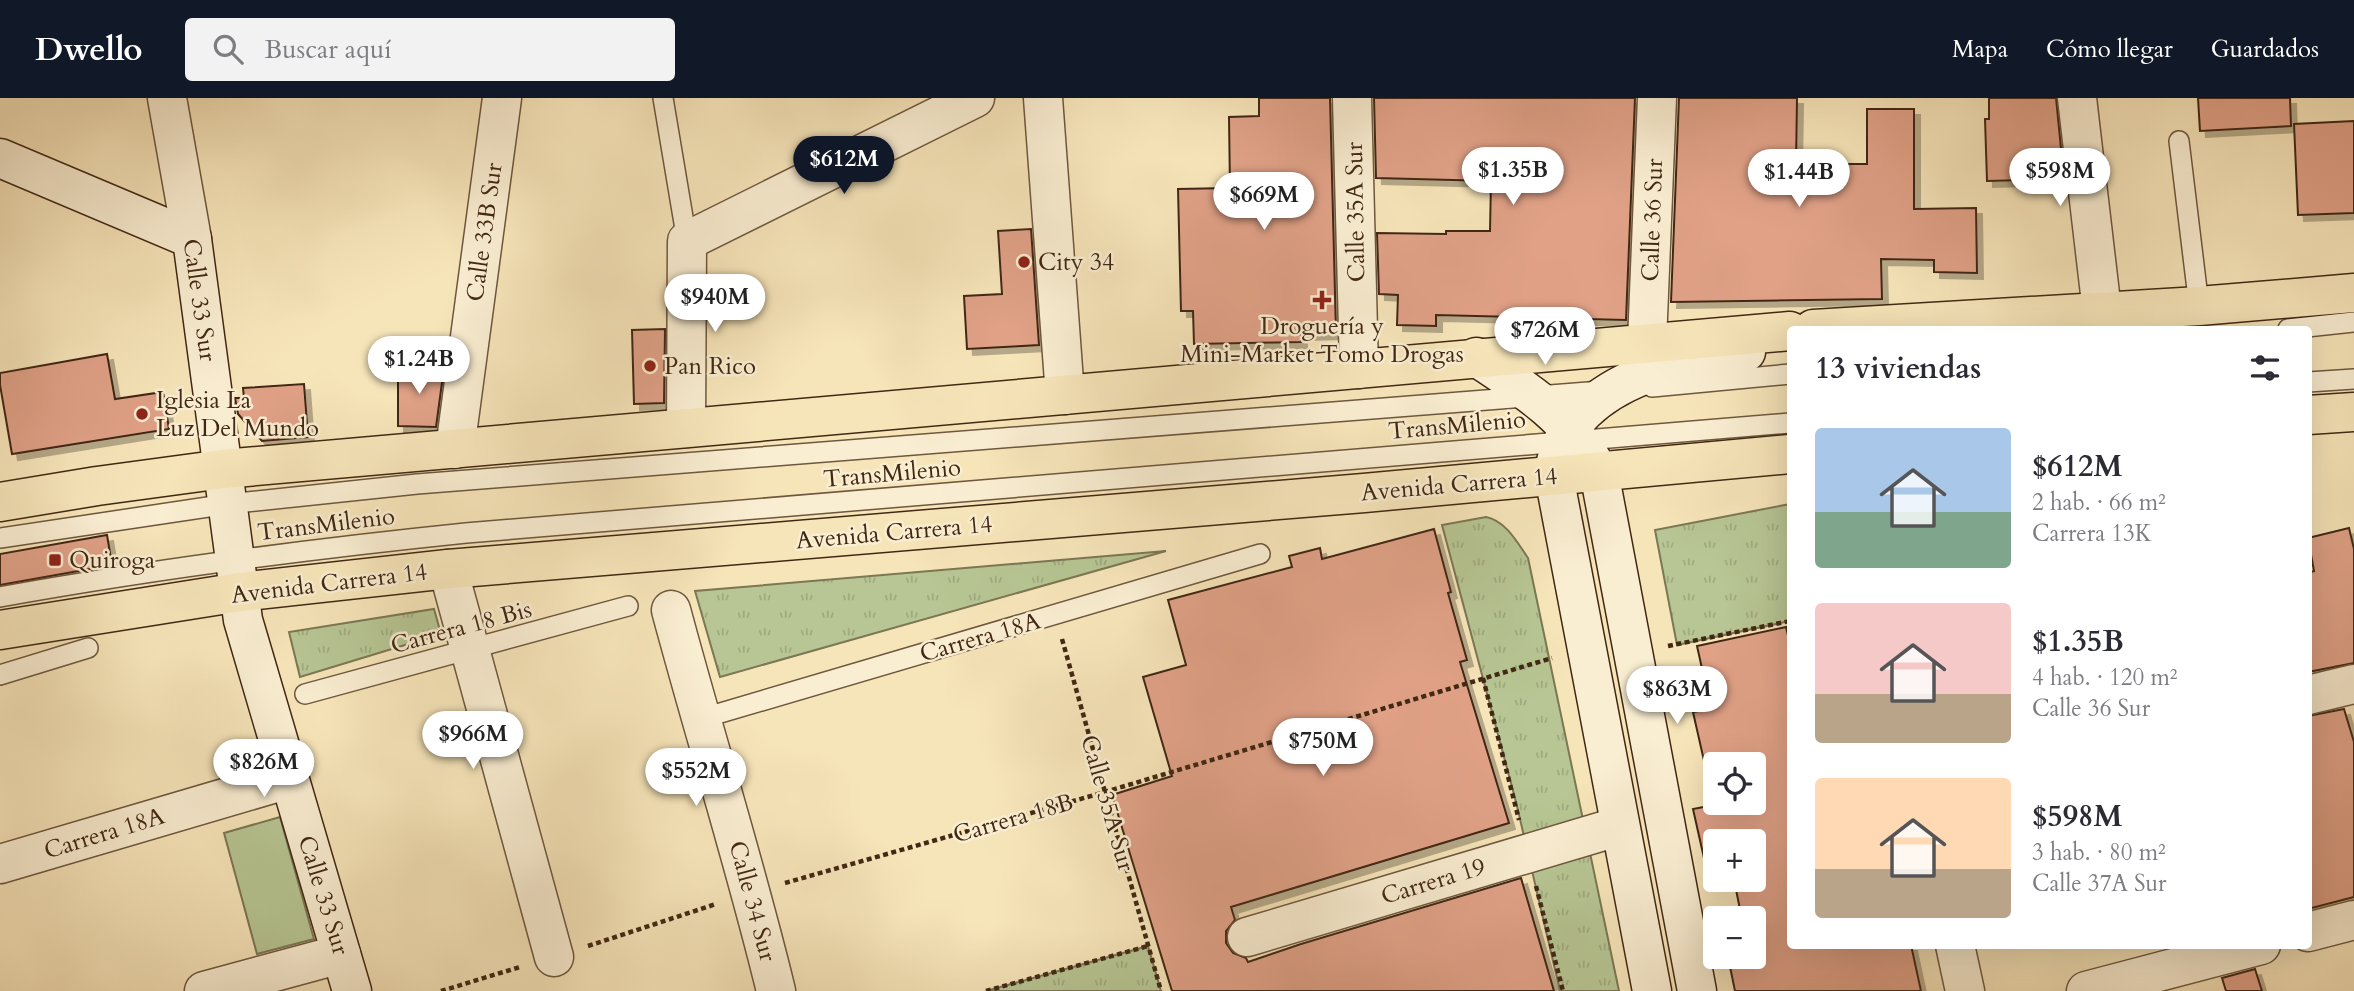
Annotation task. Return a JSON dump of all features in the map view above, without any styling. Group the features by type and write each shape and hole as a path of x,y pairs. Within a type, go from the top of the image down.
{"main road":[{"path":"1861,326 2199,306 2354,293"},
{"path":"1,507 97,485 225,486 455,449 1787,331"},
{"path":"2312,415 2354,411"},
{"name":"Avenida Carrera 14","path":"0,631 238,576 448,569 1573,451 1787,454"}],"street":[{"name":"Calle 33 Sur","path":"167,98 192,239 243,620 352,991"},
{"name":"Calle 33B Sur","path":"455,449 502,98"},
{"path":"686,428 687,241 975,98"},
{"path":"1043,98 1065,396"},
{"name":"Calle 35A Sur","path":"1352,98 1359,369"},
{"name":"Calle 36 Sur","path":"1647,342 1657,98"},
{"path":"2014,326 2102,311 2077,98"},
{"path":"0,158 192,239"},
{"path":"1652,991 1587,647 1573,451 1587,410 1611,390 1644,374 1685,361 1722,354 1787,348"},
{"path":"1476,357 1537,397 1573,451 1633,653 1697,991"},
{"path":"448,569 554,957"},
{"name":"Calle 34 Sur","path":"671,610 700,719 752,893 776,991"},
{"path":"2312,694 2354,684"},
{"name":"Carrera 18A","path":"0,864 289,779"},
{"name":"Carrera 19","path":"1247,937 1620,826"},
{"path":"2312,931 2354,920"},
{"path":"1956,949 1965,991"},
{"path":"2086,991 2246,949"},
{"path":"204,991 341,954"}],"lane":[{"path":"663,98 687,241"},
{"path":"2179,141 2199,306"},
{"path":"2312,326 2354,322"},
{"name":"TransMilenio","path":"225,486 417,484 1352,409 1537,397 1787,374"},
{"path":"2312,382 2354,379"},
{"name":"TransMilenio","path":"0,597 110,577 238,576 334,547 466,534 1573,451 1787,423"},
{"name":"Carrera 18A","path":"700,719 1260,554"},
{"name":"Carrera 18 Bis","path":"306,694 628,606"},
{"path":"0,675 88,648"}],"path":[{"name":"Calle 35A Sur","path":"1055,615 1161,991"},
{"path":"1633,653 1787,622"},
{"name":"Carrera 18B","path":"441,991 752,893 1105,792 1587,647"},
{"path":"986,991 1148,946"}],"green space":[{"path":"1787,505 1787,622 1677,645 1655,530"},
{"path":"1486,517 1505,528 1528,558 1619,991 1560,991 1516,802 1442,525"},
{"path":"1166,551 720,677 695,591"},
{"path":"434,609 441,634 300,677 289,632"},
{"path":"280,817 314,939 257,954 224,833"},
{"path":"1148,946 1161,991 986,991"}],"building":[{"path":"1259,98 1330,98 1336,333 1301,334 1301,342 1194,344 1193,311 1181,311 1178,189 1230,188 1229,117 1259,116"},
{"path":"1374,98 1635,98 1626,320 1436,315 1436,326 1397,325 1398,295 1379,294 1377,233 1446,234 1446,231 1490,231 1491,181 1376,178"},
{"path":"1679,98 1797,98 1796,164 1867,164 1867,109 1914,109 1914,209 1976,208 1977,273 1934,272 1934,260 1881,259 1882,299 1671,302"},
{"path":"1989,98 2056,98 2064,179 1987,181 1985,119 1989,119"},
{"path":"2198,98 2290,98 2291,126 2200,131"},
{"path":"2354,121 2354,213 2298,215 2294,124"},
{"name":"City 34","path":"1031,229 1039,345 967,349 964,296 1002,294 998,231"},
{"name":"Pan Rico","path":"665,329 664,403 634,404 632,330"},
{"path":"107,354 115,399 163,392 169,429 12,454 0,373"},
{"path":"398,368 444,368 436,427 398,426"},
{"path":"304,384 308,437 262,441 238,414 235,398 244,398 243,388"},
{"path":"2349,528 2354,549 2354,663 2312,671 2314,571 2312,537"},
{"path":"1434,529 1467,660 1460,662 1509,823 1231,907 1235,920 1226,931 1226,943 1233,953 1246,958 1248,962 1521,878 1554,991 1172,991 1112,795 1172,776 1143,677 1186,665 1168,600 1292,567 1289,556 1320,548 1322,559"},
{"name":"Quiroga","path":"107,535 112,565 0,585 0,554"},
{"path":"1786,627 1787,949 1912,949 1921,991 1735,991 1730,969 1766,969 1766,906 1739,906 1736,892 1766,892 1766,829 1703,829 1703,854 1693,809 1703,807 1703,815 1766,815 1766,752 1703,752 1703,756 1693,712 1711,709 1697,646"},
{"path":"2344,709 2354,742 2354,897 2312,908 2312,715"},
{"path":"2255,969 2262,991 2226,991 2222,978"}],"place":[{"name":"City 34","path":"1024,262"},
{"name":"Droguería y Mini-Market Tomo Drogas","path":"1322,300"},
{"name":"Pan Rico","path":"650,366"},
{"name":"Iglesia La Luz Del Mundo","path":"142,414"},
{"name":"Quiroga","path":"55,560"}]}
